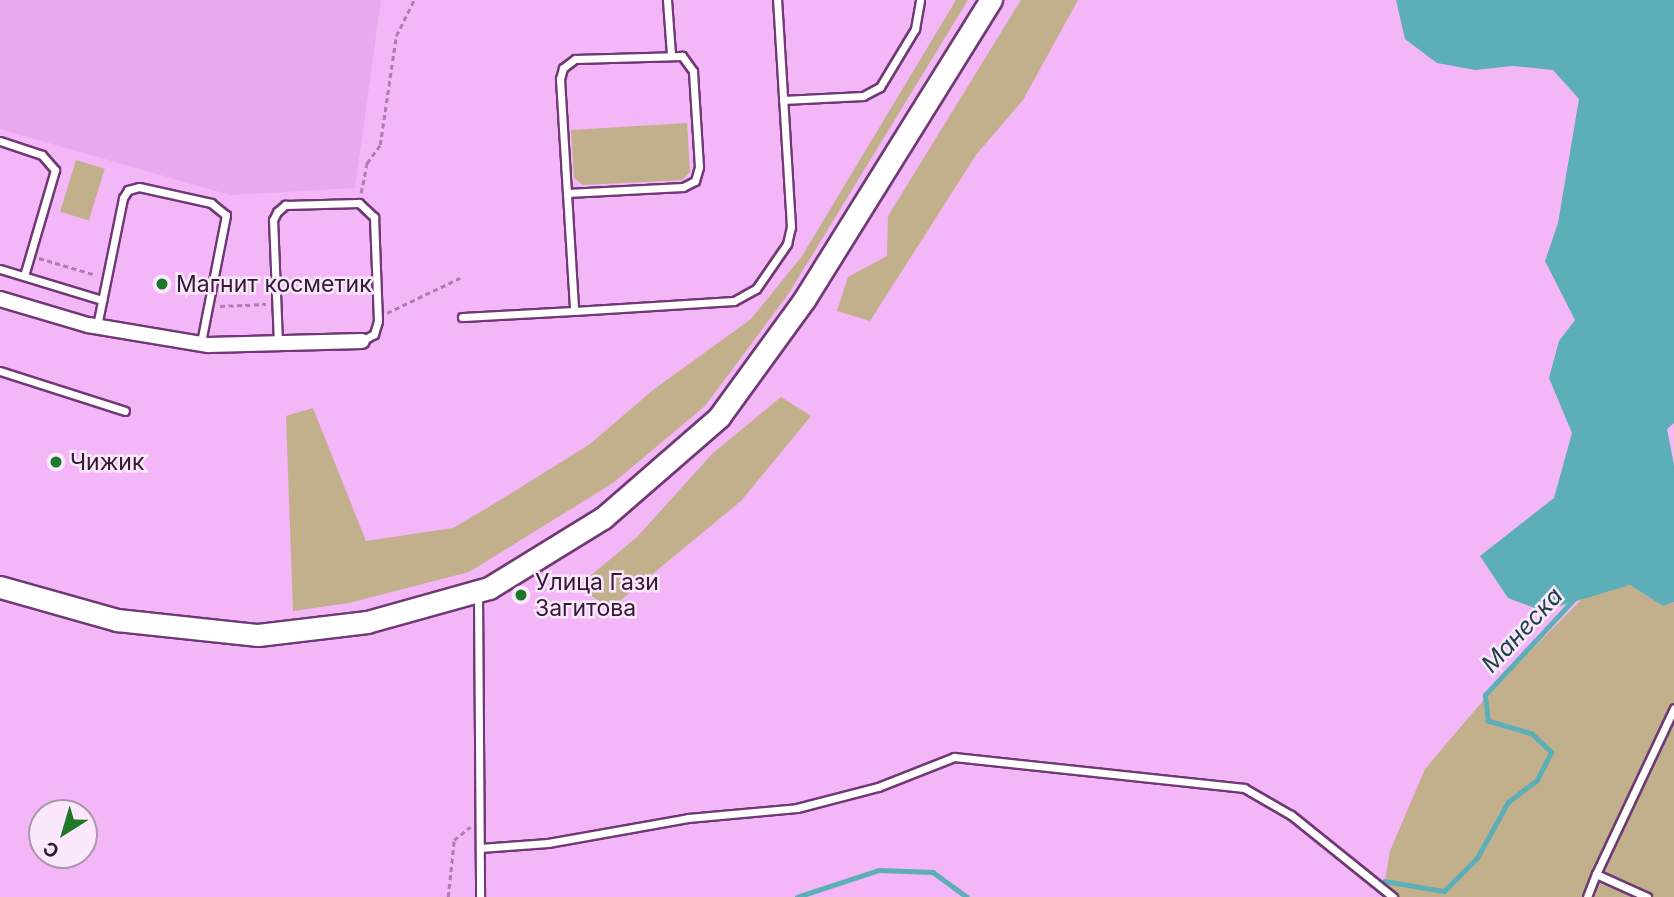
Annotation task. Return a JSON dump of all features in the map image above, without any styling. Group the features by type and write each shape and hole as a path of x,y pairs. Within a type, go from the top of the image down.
{"main road":[{"path":"0,587 117,620 258,635 367,622 478,591 603,518 719,417 811,289 991,0"}],"street":[{"path":"0,299 97,326 201,343 362,341"}],"lane":[{"path":"667,0 671,54"},
{"path":"462,317 734,301 756,289 789,237 777,0"},
{"path":"783,100 863,96 880,87 915,29 920,0"},
{"path":"567,193 683,187 695,181 699,167 694,71 688,60 671,54 575,59 565,65 561,79 567,193 574,311"},
{"path":"0,141 42,155 55,170 24,276"},
{"path":"97,326 128,190 139,187 211,203 219,206 227,219 201,343"},
{"path":"278,344 276,212 285,205 359,203 369,207 374,216 378,317 374,334 362,341"},
{"path":"0,269 102,300"},
{"path":"0,371 125,411"},
{"path":"478,591 480,897"},
{"path":"1587,897 1674,708"},
{"path":"480,848 548,843 688,818 797,808 878,787 954,757 1244,788 1291,815 1393,897"},
{"path":"1596,874 1647,897"}],"path":[{"path":"359,203 367,163 380,145 396,36 414,0"},
{"path":"31,255 106,278"},
{"path":"378,317 460,278"},
{"path":"209,306 276,304"},
{"path":"448,897 454,840 481,818"}],"shaded area":[{"path":"0,0 381,0 355,188 230,195 0,129"},
{"path":"956,0 968,0 789,293 705,406 613,483 469,572 349,603 293,611 286,416 313,408 366,541 453,528 502,499 590,444 653,390 751,319 802,256"},
{"path":"1021,0 1078,0 1023,100 976,155 870,321 837,311 848,277 887,256 888,216"},
{"path":"1396,0 1674,0 1674,423 1667,429 1674,465 1674,602 1663,606 1630,585 1543,611 1508,598 1480,556 1554,498 1572,433 1549,378 1559,341 1575,320 1545,261 1558,223 1579,99 1553,70 1513,66 1475,70 1437,63 1405,39"},
{"path":"687,123 690,172 682,180 583,185 574,178 571,130"},
{"path":"76,160 105,169 89,220 60,212"},
{"path":"781,397 811,416 741,501 610,609 578,586 637,537 712,454"},
{"path":"1630,585 1663,606 1674,602 1674,897 1382,897 1390,851 1425,769 1498,683 1585,596"}],"waterway":[{"name":"Манеска","path":"1384,881 1444,891 1477,858 1508,802 1537,780 1551,752 1532,734 1488,721 1485,695 1576,597"},
{"name":"Манеска","path":"797,897 879,870 933,872 967,897"}],"place":[{"name":"Магнит косметик","path":"162,284"},
{"name":"Чижик","path":"56,462"},
{"name":"Улица Гази Загитова","path":"521,595"}]}
